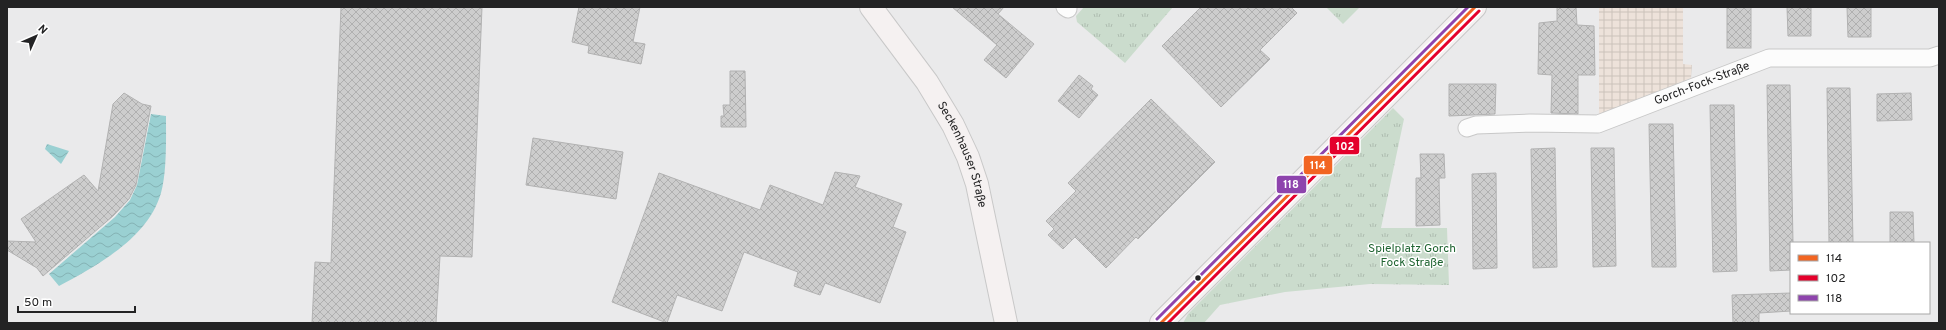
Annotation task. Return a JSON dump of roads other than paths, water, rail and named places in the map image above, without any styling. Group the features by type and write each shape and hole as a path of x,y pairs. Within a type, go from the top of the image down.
{"main road":[{"name":"Seckenhauser Straße","path":"871,7 927,82 953,125 968,157 977,184 1006,323"},
{"path":"1161,323 1475,7"}],"street":[{"name":"Gorch-Fock-Straße","path":"1467,128 1476,125 1530,123 1598,124 1769,58 1930,58 1939,55"}],"water":[{"path":"151,114 166,116 166,155 163,185 154,209 145,224 120,248 90,269 59,286 49,274 115,217 130,200 137,185"},
{"path":"47,144 69,151 61,164 45,149"}],"park label":[{"name":"Spielplatz Gorch Fock Straße","path":"1412,256"}]}
